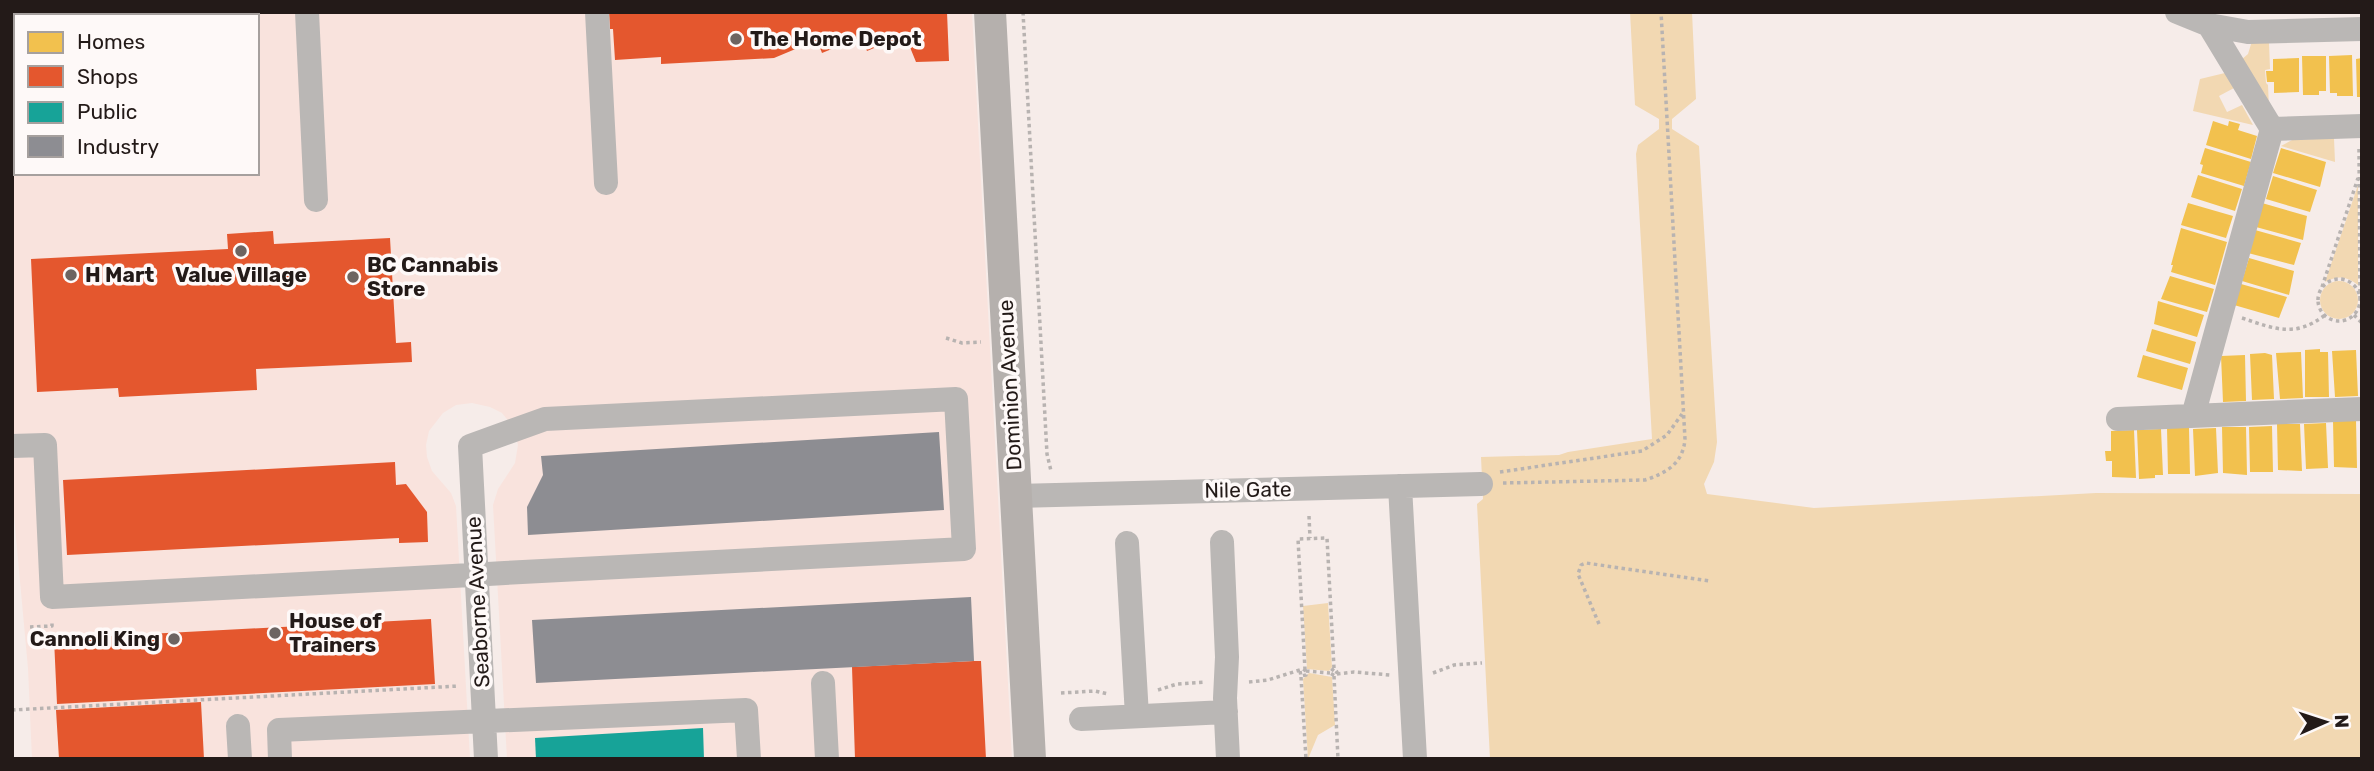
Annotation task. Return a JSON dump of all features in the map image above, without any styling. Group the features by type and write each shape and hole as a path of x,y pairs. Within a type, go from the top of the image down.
{"main road":[{"name":"Dominion Avenue","path":"990,12 1030,759"}],"street":[{"path":"307,12 316,200"},
{"path":"597,12 606,183"},
{"path":"2177,12 2211,19 2248,32 2362,29"},
{"path":"2193,416 2220,311 2273,130 2211,19"},
{"path":"2273,130 2360,126"},
{"name":"Seaborne Avenue","path":"477,575 964,549 956,399 545,419 470,446 486,759"},
{"path":"2118,419 2362,409"},
{"path":"12,446 45,445 52,597 477,575"},
{"name":"Nile Gate","path":"1016,496 1481,484"},
{"path":"1400,486 1415,759"},
{"path":"1222,542 1228,759"},
{"path":"1128,543 1137,716"},
{"path":"823,683 827,759"},
{"path":"280,759 279,730 746,710 749,759"},
{"path":"1081,719 1226,712"},
{"path":"238,726 240,759"}],"path":[{"path":"1023,12 1046,440 1051,471"},
{"path":"1481,484 1645,480 1670,468 1682,456 1685,439 1661,12"},
{"path":"2360,126 2360,173 2360,301 2354,315 2344,321 2337,321 2325,314 2319,304 2321,290 2360,173"},
{"path":"2321,290 2331,281 2345,280 2356,288 2360,301"},
{"path":"2220,311 2285,330 2306,327 2325,314"},
{"path":"2354,315 2362,323"},
{"path":"946,338 962,343 1007,341"},
{"path":"1481,484 1493,475 1515,469 1642,450 1667,435 1683,412"},
{"path":"1309,516 1310,539"},
{"path":"1306,759 1298,539 1327,538 1338,759"},
{"path":"1599,624 1578,574 1581,565 1710,581"},
{"path":"30,627 52,626"},
{"path":"1425,672 1437,674 1454,665 1482,663"},
{"path":"1247,682 1303,672 1394,675"},
{"path":"1150,693 1177,684 1206,682"},
{"path":"12,710 482,684"},
{"path":"1061,693 1095,691 1116,695"}],"shaded area":[{"path":"12,12 972,12 1012,759 507,759 493,505 498,489 515,463 518,445 514,428 502,413 472,403 456,405 443,413 429,431 426,445 432,471 451,493 456,506 470,759 32,759 28,668 12,494"},
{"path":"1630,12 1692,12 1696,99 1672,119 1672,129 1699,146 1717,442 1714,462 1704,484 1707,494 1814,508 2096,493 2362,494 2362,759 1490,759 1477,504 1483,499 1481,457 1559,455 1652,439 1636,154 1638,145 1659,129 1659,119 1635,105"},
{"path":"2252,41 2269,43 2270,69 2265,70 2269,108 2241,60 2248,54"},
{"path":"2225,73 2234,88 2219,96 2227,112 2242,105 2253,125 2193,111 2200,79"},
{"path":"2334,138 2335,162 2281,146 2292,140"},
{"path":"2358,185 2358,285 2342,278 2325,282"},
{"path":"2339,281 2352,287 2358,300 2352,313 2339,319 2326,313 2320,300 2326,287"},
{"path":"1328,603 1332,667 1329,671 1307,669 1303,606"},
{"path":"1309,673 1332,677 1335,725 1318,735 1308,759 1303,679"}],"building: Homes":[{"path":"2352,55 2353,96 2330,93 2329,56"},
{"path":"2302,56 2326,56 2326,91 2319,91 2319,95 2303,95"},
{"path":"2299,58 2299,92 2274,93 2274,82 2267,82 2266,71 2273,71 2273,59"},
{"path":"2362,58 2362,97 2357,97 2356,59"},
{"path":"2213,121 2228,126 2229,121 2240,124 2238,130 2257,136 2251,159 2206,145"},
{"path":"2205,148 2251,162 2244,186 2201,173 2203,165 2200,164"},
{"path":"2281,148 2326,162 2320,187 2273,173"},
{"path":"2198,175 2242,189 2235,211 2191,197"},
{"path":"2273,176 2317,190 2310,212 2266,199"},
{"path":"2188,203 2233,216 2226,238 2181,225"},
{"path":"2262,203 2307,216 2303,240 2256,227"},
{"path":"2181,228 2227,242 2215,285 2171,272"},
{"path":"2255,230 2301,243 2294,265 2248,253"},
{"path":"2249,258 2294,271 2289,295 2242,281"},
{"path":"2170,276 2214,289 2207,312 2161,299"},
{"path":"2241,284 2287,297 2279,318 2234,305"},
{"path":"2158,301 2204,315 2197,337 2154,324"},
{"path":"2152,329 2196,342 2190,364 2146,351"},
{"path":"2320,349 2320,352 2328,352 2329,397 2305,397 2305,350"},
{"path":"2356,350 2358,396 2335,397 2332,351"},
{"path":"2301,352 2303,398 2280,399 2276,353"},
{"path":"2250,354 2272,355 2274,399 2252,400"},
{"path":"2143,355 2188,368 2182,390 2137,377"},
{"path":"2245,355 2246,401 2223,402 2221,356"},
{"path":"2356,420 2357,468 2334,467 2333,421"},
{"path":"2326,423 2328,468 2306,469 2304,424"},
{"path":"2277,424 2300,424 2302,471 2278,470"},
{"path":"2272,426 2273,472 2250,472 2249,427"},
{"path":"2222,427 2246,427 2247,475 2223,473"},
{"path":"2167,428 2189,428 2190,474 2168,474"},
{"path":"2216,428 2218,473 2195,476 2193,429"},
{"path":"2161,429 2163,475 2139,479 2137,430"},
{"path":"2134,430 2136,478 2112,477 2112,461 2106,461 2105,451 2111,451 2111,431"}],"building: Shops":[{"name":"The Home Depot","path":"609,12 947,12 949,61 916,62 905,35 867,51 861,37 822,53 817,40 774,58 661,64 661,57 615,60"},
{"path":"273,231 274,244 390,238 396,343 411,342 412,362 256,369 257,390 119,397 118,388 37,392 31,259 228,249 227,234"},
{"path":"395,462 396,485 406,484 427,512 428,542 399,543 399,538 67,555 63,480"},
{"path":"431,619 435,684 57,704 54,639"},
{"path":"981,661 986,759 855,759 852,667"},
{"path":"201,702 204,759 59,759 56,710"}],"building: Public":[{"path":"703,728 704,759 536,759 535,738"}],"building: Industry":[{"path":"939,432 944,510 528,535 527,507 543,475 541,456"},
{"path":"971,597 974,661 536,683 532,620"}],"place":[{"name":"The Home Depot","path":"736,39"},
{"name":"Value Village","path":"241,251"},
{"name":"H Mart","path":"71,275"},
{"name":"BC Cannabis Store","path":"353,277"},
{"name":"House of Trainers","path":"275,633"},
{"name":"Cannoli King","path":"174,639"}]}
